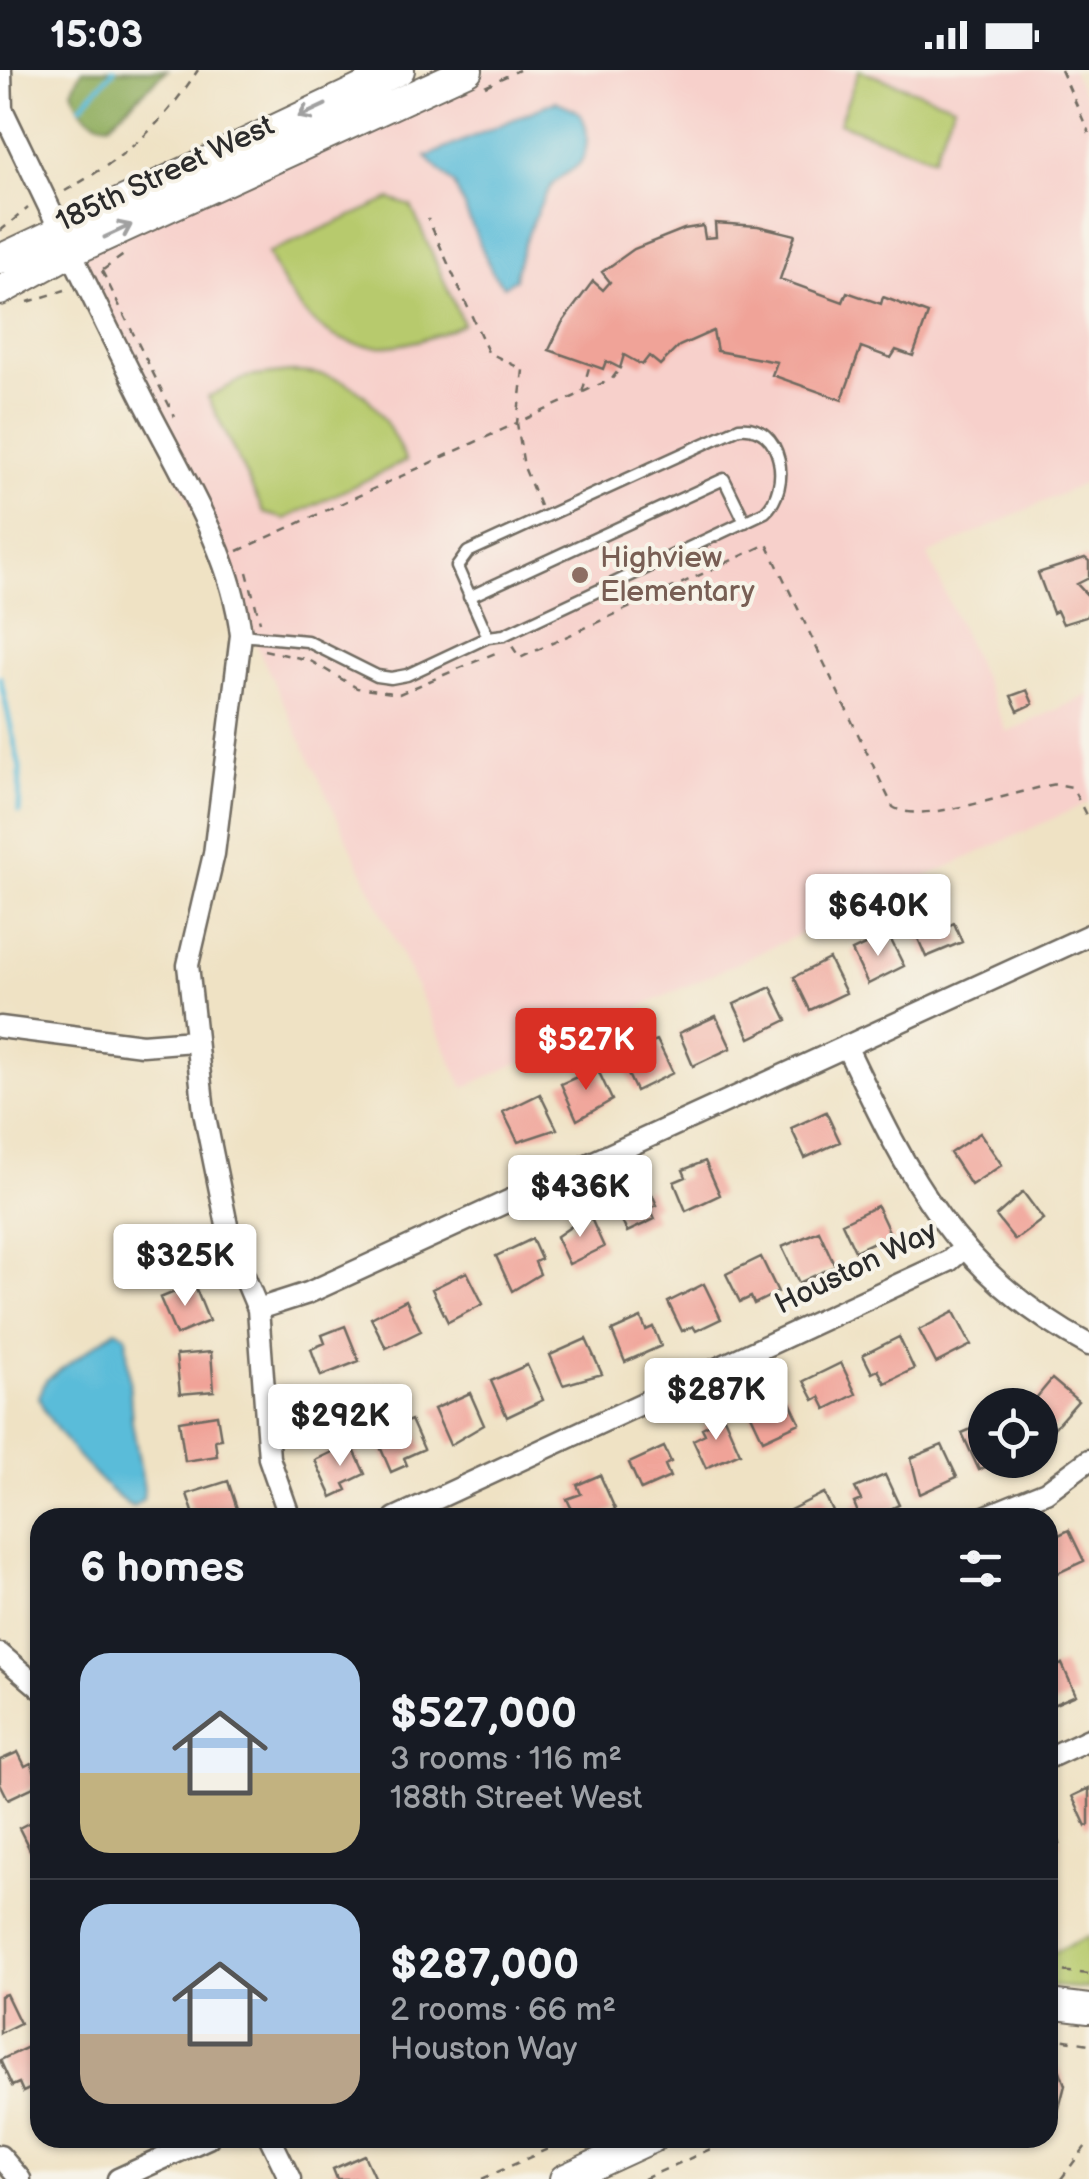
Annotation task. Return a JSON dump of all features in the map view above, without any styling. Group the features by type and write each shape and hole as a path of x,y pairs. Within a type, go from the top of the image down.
{"street":[{"path":"1,70 2,109 216,551 252,636 214,854 188,965 193,1041 230,1245 258,1309 269,1458 286,1508"},
{"name":"185th Street West","path":"0,291 64,241 400,70"},
{"name":"185th Street West","path":"0,259 64,241 468,70"},
{"path":"258,1309 308,1293 1089,935"},
{"path":"0,1026 142,1045 193,1041"},
{"path":"846,1046 912,1180 962,1250 1022,1304 1089,1346"},
{"name":"Houston Way","path":"416,1508 949,1260 962,1250"},
{"path":"1007,1508 1046,1492 1089,1460"},
{"path":"0,1654 30,1680"},
{"path":"1058,1753 1089,1739"},
{"path":"1058,2005 1089,2009"},
{"path":"118,2179 186,2148"},
{"path":"275,2148 290,2179"},
{"path":"564,2179 631,2148"},
{"path":"0,2156 20,2179"}],"lane":[{"path":"252,636 307,641 376,676 392,678 488,637 504,635 745,522 772,505 783,478 768,440 747,427 460,558 457,567 488,637"},
{"path":"469,597 724,479 745,522"}],"path":[{"path":"63,192 99,173 150,135 198,70"},
{"path":"1061,70 1089,133"},
{"path":"0,231 29,208"},
{"path":"428,219 488,352 523,370 518,423 524,467 544,517"},
{"path":"102,271 176,420"},
{"path":"27,302 65,290"},
{"path":"582,393 590,364"},
{"path":"239,552 582,393 612,378 620,368"},
{"path":"231,536 256,596 252,636 264,652 309,660 358,688 399,694 512,646 520,658 766,544 893,806 903,814 928,813 1056,784 1072,787 1089,820"},
{"path":"1058,1971 1089,1974"},
{"path":"1058,2039 1089,2044"},
{"path":"1062,2179 1089,2142"},
{"path":"482,2179 550,2148"},
{"path":"644,2179 713,2148"}],"shaded area":[{"name":"Highview Elementary","path":"440,70 1072,70 1089,104 1089,481 928,555 1007,732 1089,695 1089,802 464,1088 68,243"}],"green space":[{"path":"82,70 167,70 109,124 89,117 78,103 72,90"},
{"path":"859,70 954,105 933,158 839,123"},
{"path":"390,199 411,206 463,324 399,345 371,346 346,341 323,329 303,311 268,253"},
{"path":"290,372 333,378 363,394 386,422 406,461 285,519 264,513 208,397 247,377"},
{"path":"1089,1936 1089,1989 1058,1987 1058,1950"}],"water":[{"path":"556,101 574,109 584,122 584,154 577,166 558,179 547,193 524,244 515,279 504,286 493,274 454,184 426,157"},
{"path":"116,1330 126,1336 132,1422 144,1489 143,1499 133,1507 109,1489 79,1457 39,1397 46,1380"}],"building":[{"path":"715,223 758,226 795,235 780,279 843,302 847,292 881,304 883,297 928,314 913,356 896,350 891,358 861,347 842,400 772,375 777,362 717,351 713,331 679,346 660,365 649,356 642,365 624,355 620,368 606,361 603,369 549,350 562,323 593,281 603,290 610,282 602,272 634,249 684,229 703,226 705,238 716,237"},
{"path":"1085,558 1089,561 1089,578 1077,584 1089,597 1089,611 1086,617 1063,624 1057,611 1053,613 1038,573"},
{"path":"1027,690 1033,704 1018,711 1011,696"},
{"path":"942,914 948,926 954,923 962,942 926,957 913,927"},
{"path":"888,934 904,966 868,984 852,951"},
{"path":"829,959 846,993 810,1010 794,977"},
{"path":"771,987 787,1020 750,1038 734,1004"},
{"path":"716,1016 731,1048 693,1066 679,1033"},
{"path":"657,1040 673,1073 636,1091 620,1058 626,1054 623,1046 632,1042 637,1050"},
{"path":"597,1068 612,1100 577,1120 561,1084"},
{"path":"540,1094 557,1129 518,1142 503,1112"},
{"path":"826,1112 840,1142 805,1158 791,1128"},
{"path":"980,1133 1002,1165 971,1185 950,1153"},
{"path":"705,1161 720,1195 686,1211 674,1182 686,1177 683,1170"},
{"path":"649,1188 657,1205 650,1208 655,1219 627,1232 614,1204"},
{"path":"1023,1192 1043,1219 1015,1240 996,1216"},
{"path":"877,1206 893,1240 879,1248 876,1241 855,1251 842,1223"},
{"path":"589,1214 604,1247 569,1264 556,1237"},
{"path":"819,1231 835,1266 799,1283 782,1247"},
{"path":"532,1239 541,1259 535,1262 540,1274 512,1291 496,1256"},
{"path":"761,1257 778,1292 754,1304 751,1297 740,1302 726,1274"},
{"path":"467,1272 483,1304 448,1322 432,1289"},
{"path":"194,1284 209,1321 176,1335 160,1298"},
{"path":"704,1284 721,1319 696,1331 693,1326 682,1331 668,1302"},
{"path":"406,1300 421,1331 386,1348 371,1318"},
{"path":"954,1312 971,1345 936,1363 919,1330"},
{"path":"641,1318 646,1330 653,1327 661,1346 625,1362 612,1331"},
{"path":"345,1326 359,1361 321,1376 311,1349 325,1343 322,1335"},
{"path":"899,1337 914,1369 885,1383 878,1370 872,1373 863,1355"},
{"path":"586,1339 602,1374 563,1385 550,1355"},
{"path":"211,1352 214,1391 180,1394 176,1355"},
{"path":"841,1363 856,1394 826,1409 820,1397 814,1400 804,1381"},
{"path":"527,1365 543,1400 507,1417 491,1381"},
{"path":"1052,1379 1078,1401 1058,1423 1058,1388 1044,1388"},
{"path":"785,1392 800,1423 763,1440 747,1406"},
{"path":"470,1393 484,1425 450,1445 434,1409"},
{"path":"217,1415 221,1439 215,1440 217,1456 185,1461 179,1421"},
{"path":"724,1417 740,1453 706,1468 693,1440 705,1434 702,1428"},
{"path":"411,1420 424,1449 404,1458 407,1465 391,1472 375,1435"},
{"path":"351,1443 365,1474 344,1484 347,1490 332,1497 315,1460"},
{"path":"942,1445 957,1477 920,1494 911,1458"},
{"path":"664,1447 671,1462 665,1465 670,1477 641,1490 629,1463"},
{"path":"600,1475 615,1508 571,1508 567,1499 581,1494 577,1485"},
{"path":"885,1475 899,1505 856,1508 854,1503 861,1500 855,1488"},
{"path":"228,1481 237,1508 192,1508 187,1494"},
{"path":"824,1493 831,1508 794,1508"},
{"path":"1069,1530 1084,1561 1058,1573 1058,1535"},
{"path":"1062,1664 1076,1695 1058,1703 1058,1666"},
{"path":"18,1752 25,1766 30,1764 30,1789 8,1799 0,1783 0,1760"},
{"path":"1089,1788 1089,1825 1086,1826 1072,1796"},
{"path":"30,1822 30,1850 19,1828"},
{"path":"6,1994 20,2023 0,2033 0,1996"},
{"path":"30,2046 30,2089 23,2092 19,2083 12,2086 0,2060"},
{"path":"1058,2069 1065,2085 1058,2112"},
{"path":"364,2155 375,2179 337,2179 333,2169"}],"waterway":[{"path":"81,106 114,70"},
{"path":"0,677 20,768 19,812"}],"place":[{"name":"Highview Elementary","path":"580,575"}]}
